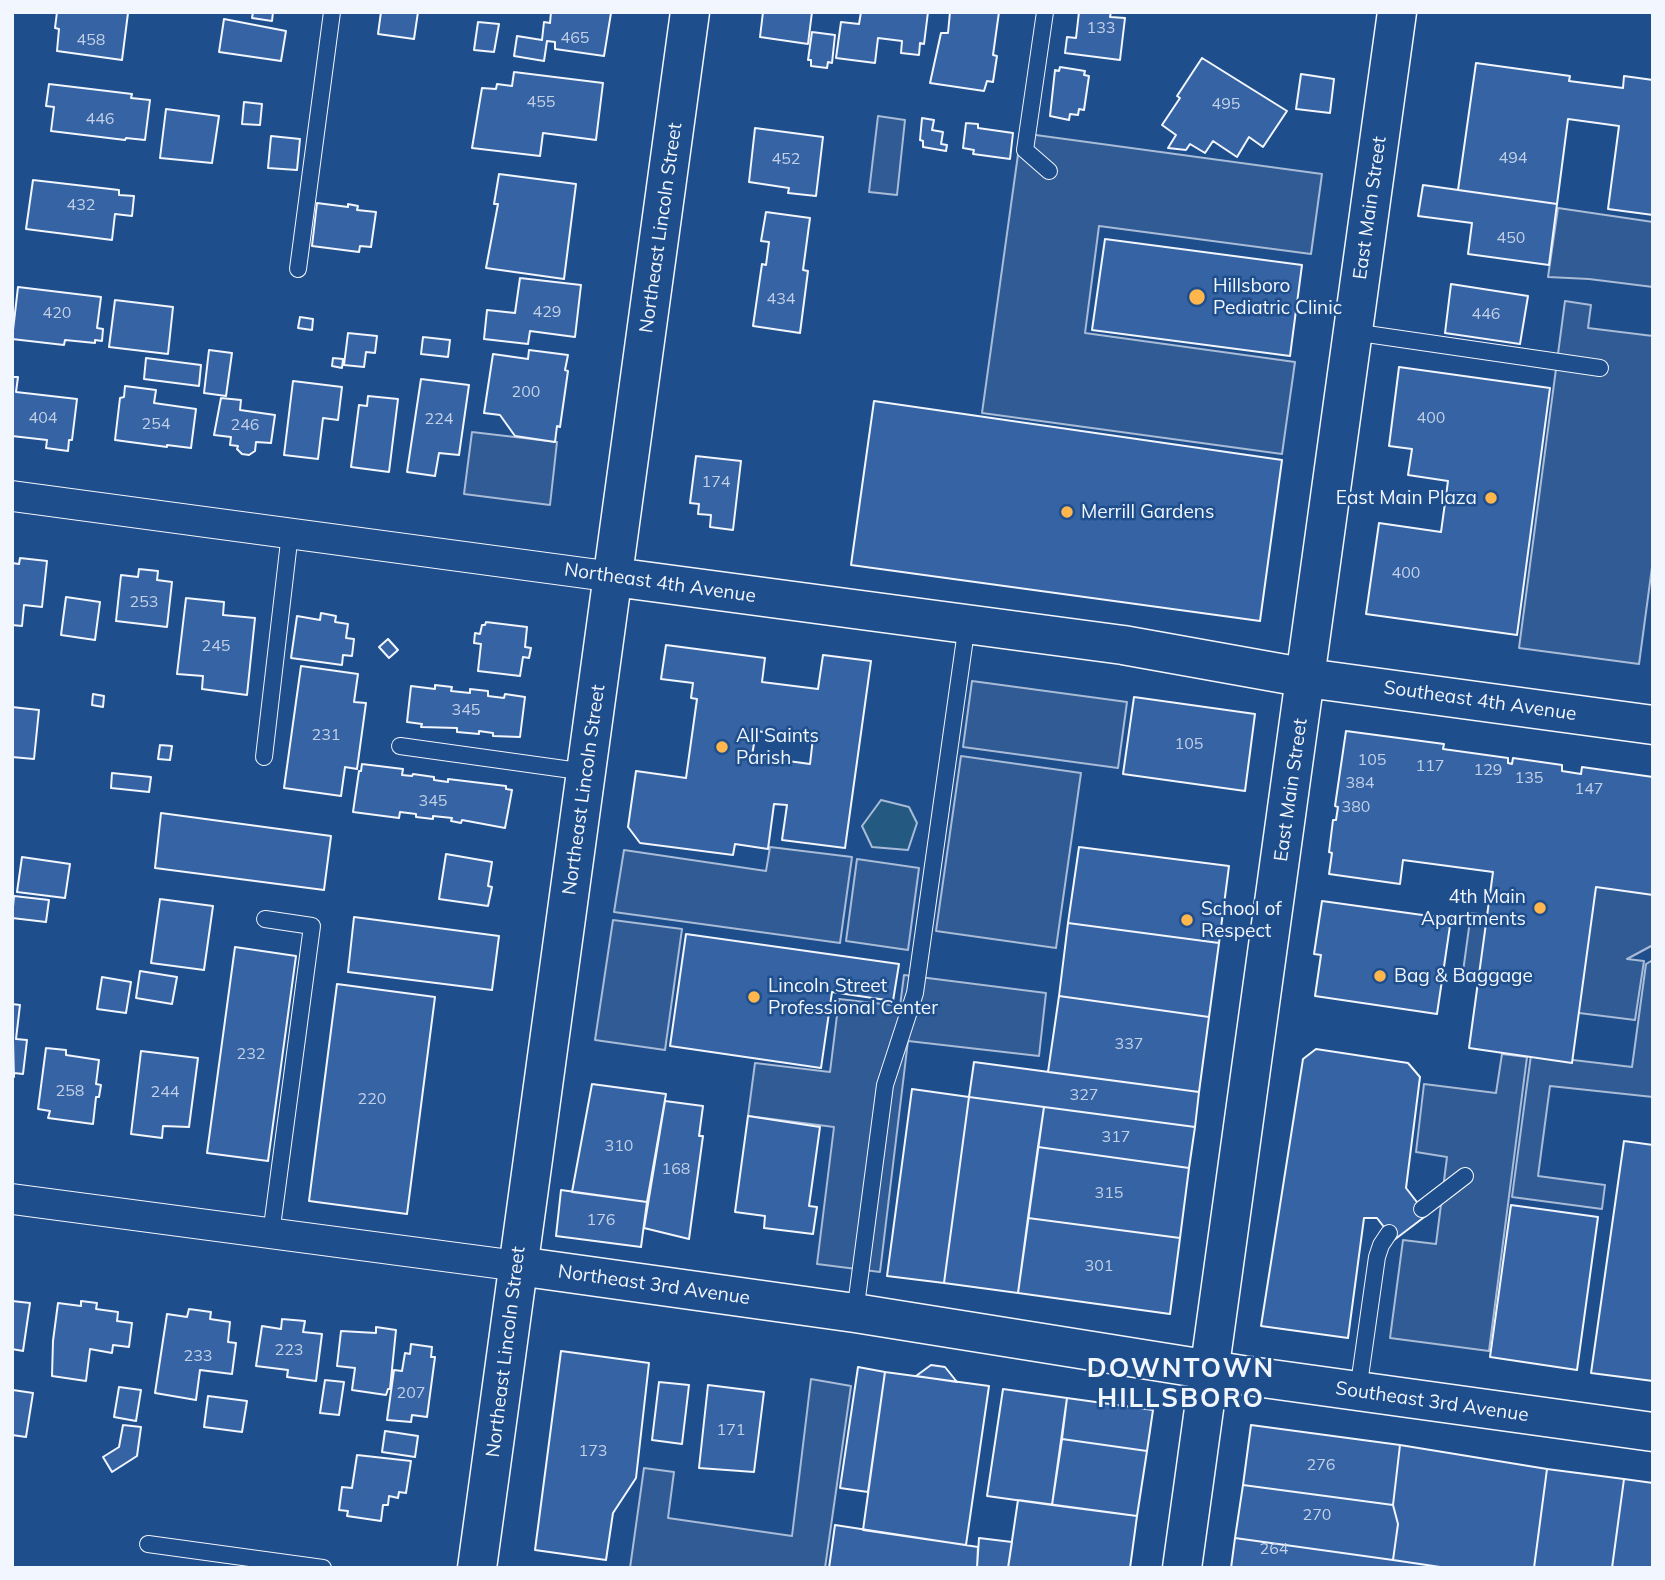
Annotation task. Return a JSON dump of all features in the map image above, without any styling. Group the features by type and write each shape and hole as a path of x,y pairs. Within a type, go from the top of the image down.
{"street":[{"name":"Northeast Lincoln Street","path":"477,1568 690,12"},
{"name":"East Main Street","path":"1182,1568 1397,12"},
{"name":"Northeast 4th Avenue","path":"12,496 1122,645 1307,678"},
{"name":"Southeast 4th Avenue","path":"1307,678 1653,724"},
{"name":"Northeast 3rd Avenue","path":"12,1199 855,1313 1210,1371"},
{"name":"Southeast 3rd Avenue","path":"1210,1371 1653,1432"}],"lane":[{"path":"298,269 332,12"},
{"path":"1045,12 1025,150 1049,171"},
{"path":"1353,332 1600,368"},
{"path":"264,757 290,533"},
{"path":"855,1313 885,1085 915,993 967,624"},
{"path":"400,746 586,772"},
{"path":"265,919 312,926 271,1234"},
{"path":"1422,1209 1465,1176"},
{"path":"1358,1391 1377,1257 1389,1233"},
{"path":"148,1544 323,1568"}],"shaded area":[{"path":"878,116 905,120 897,195 869,192"},
{"path":"1021,133 1322,174 1311,254 1099,226 1085,333 1295,362 1282,454 982,413"},
{"path":"1558,208 1653,222 1653,287 1548,277"},
{"path":"1565,301 1591,305 1588,328 1653,336 1653,560 1639,664 1519,648"},
{"path":"472,432 557,442 550,505 464,494"},
{"path":"972,681 1127,702 1118,768 963,747"},
{"path":"961,756 1081,773 1056,948 936,931"},
{"path":"881,800 909,807 917,823 908,850 872,847 862,826"},
{"path":"1653,840 1653,945 1627,959 1644,961 1635,1020 1507,1004 1509,986 1462,979 1471,913 1520,919"},
{"path":"770,847 852,857 840,943 614,912 624,850 766,871"},
{"path":"857,859 919,868 908,950 846,941"},
{"path":"613,920 682,929 665,1050 595,1040"},
{"path":"1653,960 1653,1097 1550,1086 1538,1176 1605,1185 1602,1209 1512,1197 1531,1055 1632,1067 1646,964"},
{"path":"904,975 1046,993 1039,1056 908,1041 880,1272 817,1264 834,1127 748,1116 755,1063 830,1072 839,999 900,1006"},
{"path":"1502,1054 1527,1057 1489,1351 1390,1338 1403,1240 1436,1244 1447,1157 1416,1152 1424,1084 1496,1093"},
{"path":"811,1379 851,1386 825,1568 630,1568 644,1468 674,1472 668,1518 792,1536"}],"building":[{"path":"57,12 128,13 122,60 57,51"},
{"path":"253,12 273,12 272,21 252,18"},
{"path":"381,12 418,12 414,39 378,34"},
{"path":"551,12 611,13 604,56 555,49 555,42 547,41 544,61 514,56 517,36 542,40 544,22 550,23"},
{"path":"763,12 812,12 808,44 760,37"},
{"path":"861,12 928,12 924,44 920,43 919,55 901,53 902,41 878,38 875,63 836,58 841,22 859,24"},
{"path":"950,12 999,12 993,55 997,56 993,82 987,81 984,91 930,83 941,33 948,33"},
{"path":"1079,12 1111,12 1110,17 1125,18 1120,60 1065,53 1067,37 1076,38"},
{"path":"224,19 286,31 281,61 219,52"},
{"path":"478,22 499,24 494,52 474,50"},
{"path":"812,32 835,35 832,63 828,62 827,68 811,66 811,60 808,60"},
{"path":"1202,58 1287,111 1263,147 1249,137 1237,157 1213,141 1205,153 1190,144 1186,150 1168,148 1176,135 1162,125"},
{"path":"1476,63 1570,76 1569,81 1623,88 1624,76 1653,80 1653,215 1608,209 1619,126 1568,119 1557,204 1458,190"},
{"path":"1060,67 1085,71 1084,75 1089,76 1084,110 1079,109 1078,115 1070,114 1069,120 1050,116 1055,70 1059,71"},
{"path":"514,72 603,83 596,140 543,133 540,156 472,148 482,88 496,89 497,84 512,86"},
{"path":"1301,74 1334,79 1330,113 1296,109"},
{"path":"49,84 132,94 131,98 150,100 145,140 51,131 54,107 46,106"},
{"path":"244,102 262,104 260,125 242,124"},
{"path":"166,109 219,116 212,163 160,158"},
{"path":"922,118 934,120 932,130 943,132 941,144 947,145 946,151 923,147 923,141 920,140"},
{"path":"966,123 978,124 978,128 1013,133 1010,159 973,154 974,150 963,148"},
{"path":"755,128 823,137 816,196 788,193 789,188 749,182"},
{"path":"271,136 300,139 297,170 268,168"},
{"path":"499,174 576,184 564,279 486,268 498,204 494,204"},
{"path":"33,180 119,190 119,195 134,196 132,216 115,214 112,240 26,229"},
{"path":"1423,185 1557,204 1549,265 1468,254 1472,223 1418,216"},
{"path":"317,203 348,207 348,204 358,206 357,210 376,212 371,247 360,246 359,252 312,246"},
{"path":"766,212 810,218 803,270 808,271 800,333 753,326 762,264 766,265 769,242 761,241"},
{"name":"Hillsboro Pediatric Clinic","path":"1105,239 1302,265 1290,356 1092,330"},
{"path":"520,278 581,285 575,337 530,331 528,344 484,339 487,310 515,313"},
{"path":"1451,284 1528,296 1520,344 1445,333"},
{"path":"18,287 101,297 97,328 103,329 102,341 95,340 95,343 65,340 64,345 12,339"},
{"path":"115,300 173,307 168,354 109,347"},
{"path":"300,317 313,319 312,330 298,328"},
{"path":"348,333 377,336 375,353 366,352 364,367 344,365"},
{"path":"423,337 450,340 448,357 421,354"},
{"path":"209,350 232,353 226,396 204,393"},
{"path":"529,350 568,355 560,427 557,426 555,442 515,436 500,415 484,413 493,354 528,359"},
{"path":"146,358 201,365 199,386 144,379"},
{"path":"333,358 343,359 342,368 332,366"},
{"name":"East Main Plaza","path":"1399,367 1550,388 1517,635 1366,614 1379,523 1441,532 1448,481 1408,475 1412,449 1389,446"},
{"path":"12,377 18,377 16,392 77,399 68,451 46,448 47,440 12,436"},
{"path":"421,379 469,385 459,455 439,453 435,476 407,472"},
{"path":"293,381 342,387 338,420 323,418 318,459 284,455"},
{"path":"125,386 156,390 154,403 196,409 191,448 115,440 120,398 124,397"},
{"path":"368,396 398,399 389,472 351,467 359,405 367,406"},
{"path":"221,398 241,400 240,410 275,415 271,443 256,442 255,451 249,455 242,454 237,449 238,446 230,445 231,437 214,435"},
{"name":"Merrill Gardens","path":"874,401 1282,460 1260,621 851,565"},
{"path":"696,456 741,461 733,530 710,527 711,515 698,514 699,504 690,503"},
{"path":"20,558 47,561 42,607 24,605 22,626 12,625 12,563 19,564"},
{"path":"139,569 158,571 157,580 172,582 167,627 116,621 121,575 138,577"},
{"path":"66,597 100,602 95,640 61,635"},
{"path":"186,598 224,602 223,615 255,618 247,695 202,689 203,676 177,674"},
{"path":"321,613 336,616 335,622 348,624 346,638 354,639 352,656 343,655 342,665 291,658 297,616 320,620"},
{"path":"486,622 527,627 525,647 531,648 529,658 523,657 520,676 478,671 481,644 474,643 475,633 480,634 482,625"},
{"path":"388,639 398,650 389,658 379,647"},
{"name":"All Saints Parish","path":"666,645 765,658 762,682 818,689 823,655 871,661 845,848 782,840 787,805 774,804 768,849 735,844 733,855 640,843 628,827 636,771 686,778 697,699 691,698 693,683 661,679","holes":["756,731 813,738 810,764 752,756"]},
{"path":"301,666 358,674 354,702 366,703 357,769 345,767 341,796 284,788"},
{"path":"435,685 452,687 451,691 488,691 488,696 504,698 505,694 525,697 520,737 493,736 493,733 479,731 479,734 457,732 457,728 421,727 422,724 407,722 411,686 435,689"},
{"path":"93,694 104,696 103,707 92,705"},
{"path":"1134,697 1255,714 1245,791 1123,774"},
{"path":"12,707 39,710 34,759 12,757"},
{"name":"4th Main Apartments","path":"1346,731 1444,744 1443,749 1508,758 1508,763 1512,764 1513,758 1562,765 1562,771 1581,774 1582,767 1653,777 1653,895 1596,887 1572,1063 1469,1048 1493,872 1403,860 1400,884 1329,874 1332,853 1329,852 1333,820 1336,820 1338,807 1335,806"},
{"path":"160,745 172,746 170,760 158,759"},
{"path":"362,764 403,769 402,775 434,777 434,780 448,782 448,779 506,786 506,789 512,790 505,828 462,820 461,823 451,821 452,818 416,817 416,814 400,812 399,818 353,812"},
{"path":"112,773 151,777 149,792 111,788"},
{"path":"161,813 331,836 324,890 155,868"},
{"path":"1079,847 1229,866 1219,943 1068,923"},
{"path":"446,854 492,862 488,886 492,887 488,906 439,899"},
{"path":"22,857 70,864 65,898 17,892"},
{"path":"14,896 49,900 46,922 12,918"},
{"path":"160,899 213,906 204,970 151,963"},
{"name":"Bag & Baggage","path":"1322,901 1451,919 1437,1014 1315,996 1321,955 1314,954"},
{"path":"354,917 499,936 492,990 348,972"},
{"path":"1068,923 1219,943 1209,1017 1059,996"},
{"name":"Lincoln Street Professional Center","path":"686,934 899,964 893,1001 832,992 821,1068 670,1046"},
{"path":"235,947 296,956 268,1161 207,1153"},
{"path":"140,971 177,977 172,1004 136,998"},
{"path":"102,977 131,982 126,1013 97,1009"},
{"path":"337,984 435,997 407,1214 309,1201"},
{"path":"1059,996 1209,1017 1199,1092 1048,1072"},
{"path":"12,1004 20,1005 16,1039 27,1040 23,1074 14,1073 14,1077"},
{"path":"46,1048 66,1050 66,1055 99,1060 96,1084 101,1085 99,1097 96,1097 93,1124 48,1118 50,1111 38,1109"},
{"path":"1316,1049 1408,1063 1420,1077 1406,1188 1427,1215 1394,1240 1377,1218 1364,1218 1348,1338 1261,1326 1303,1059"},
{"path":"141,1051 198,1058 189,1127 163,1126 162,1138 131,1134"},
{"path":"974,1062 1199,1092 1195,1127 969,1097"},
{"path":"592,1084 666,1094 647,1202 572,1192"},
{"path":"912,1089 969,1097 944,1283 887,1276"},
{"path":"969,1097 1044,1107 1018,1293 944,1283"},
{"path":"665,1101 703,1106 699,1136 703,1136 689,1239 644,1228"},
{"path":"1044,1107 1195,1127 1189,1168 1038,1147"},
{"path":"748,1116 820,1127 809,1206 817,1207 813,1234 764,1228 765,1216 735,1212"},
{"path":"1624,1141 1653,1145 1653,1381 1591,1373"},
{"path":"1038,1147 1189,1168 1180,1238 1028,1218"},
{"path":"561,1190 647,1202 641,1247 556,1236"},
{"path":"1511,1205 1598,1217 1577,1370 1490,1357"},
{"path":"1028,1218 1180,1238 1170,1314 1018,1293"},
{"path":"12,1301 30,1303 23,1351 12,1349"},
{"path":"81,1301 97,1303 96,1309 118,1312 117,1321 132,1323 129,1347 113,1345 112,1353 90,1349 86,1381 52,1376 58,1303 81,1306"},
{"path":"189,1309 211,1312 210,1319 230,1322 228,1342 236,1343 232,1374 200,1370 196,1400 155,1393 167,1314 187,1317"},
{"path":"282,1319 305,1321 303,1332 322,1334 316,1381 287,1377 288,1370 256,1366 262,1326 281,1329"},
{"path":"376,1327 396,1330 390,1389 386,1395 352,1390 355,1368 337,1366 341,1331 376,1333"},
{"path":"411,1344 432,1347 431,1357 435,1357 427,1417 412,1415 411,1422 387,1420 394,1370 402,1371 405,1353 410,1354"},
{"path":"561,1351 649,1363 636,1478 613,1513 606,1560 535,1550"},
{"path":"931,1365 945,1367 957,1382 916,1376"},
{"path":"858,1367 885,1372 868,1492 840,1488"},
{"path":"885,1372 989,1386 966,1545 863,1530"},
{"path":"325,1380 344,1382 339,1415 320,1413"},
{"path":"659,1382 689,1385 682,1444 652,1440"},
{"path":"708,1385 764,1392 754,1472 699,1468"},
{"path":"119,1387 141,1390 136,1421 114,1417"},
{"path":"1003,1389 1067,1398 1052,1505 987,1496"},
{"path":"13,1390 33,1393 26,1437 12,1435"},
{"path":"208,1396 247,1401 242,1432 204,1427"},
{"path":"1067,1398 1153,1410 1147,1451 1062,1439"},
{"path":"123,1425 141,1427 137,1456 112,1472 103,1457 119,1447"},
{"path":"1251,1425 1400,1445 1393,1505 1243,1485"},
{"path":"385,1431 418,1436 415,1457 382,1452"},
{"path":"1062,1439 1147,1451 1137,1516 1052,1505"},
{"path":"1400,1445 1547,1469 1534,1568 1447,1568 1393,1560 1398,1524 1393,1505"},
{"path":"357,1455 411,1461 406,1493 399,1492 398,1498 389,1496 388,1505 383,1505 381,1521 347,1516 348,1511 339,1510 342,1487 352,1488"},
{"path":"1547,1469 1624,1479 1612,1568 1534,1568"},
{"path":"1624,1479 1653,1483 1653,1568 1612,1568"},
{"path":"1243,1485 1393,1505 1398,1524 1393,1560 1235,1538"},
{"path":"1018,1500 1137,1516 1130,1568 1008,1568"},
{"path":"835,1525 978,1547 977,1568 829,1568"},
{"path":"979,1538 1012,1542 1008,1568 977,1568"},
{"path":"1235,1538 1393,1560 1447,1568 1231,1568"}],"place":[{"name":"Hillsboro Pediatric Clinic","path":"1197,297"},
{"name":"East Main Plaza","path":"1491,498"},
{"name":"Merrill Gardens","path":"1067,512"},
{"name":"All Saints Parish","path":"722,747"},
{"name":"4th Main Apartments","path":"1540,908"},
{"name":"School of Respect","path":"1187,920"},
{"name":"Bag & Baggage","path":"1380,976"},
{"name":"Lincoln Street Professional Center","path":"754,997"}],"district":[{"name":"DOWNTOWN HILLSBORO","path":"1181,1384"}]}
